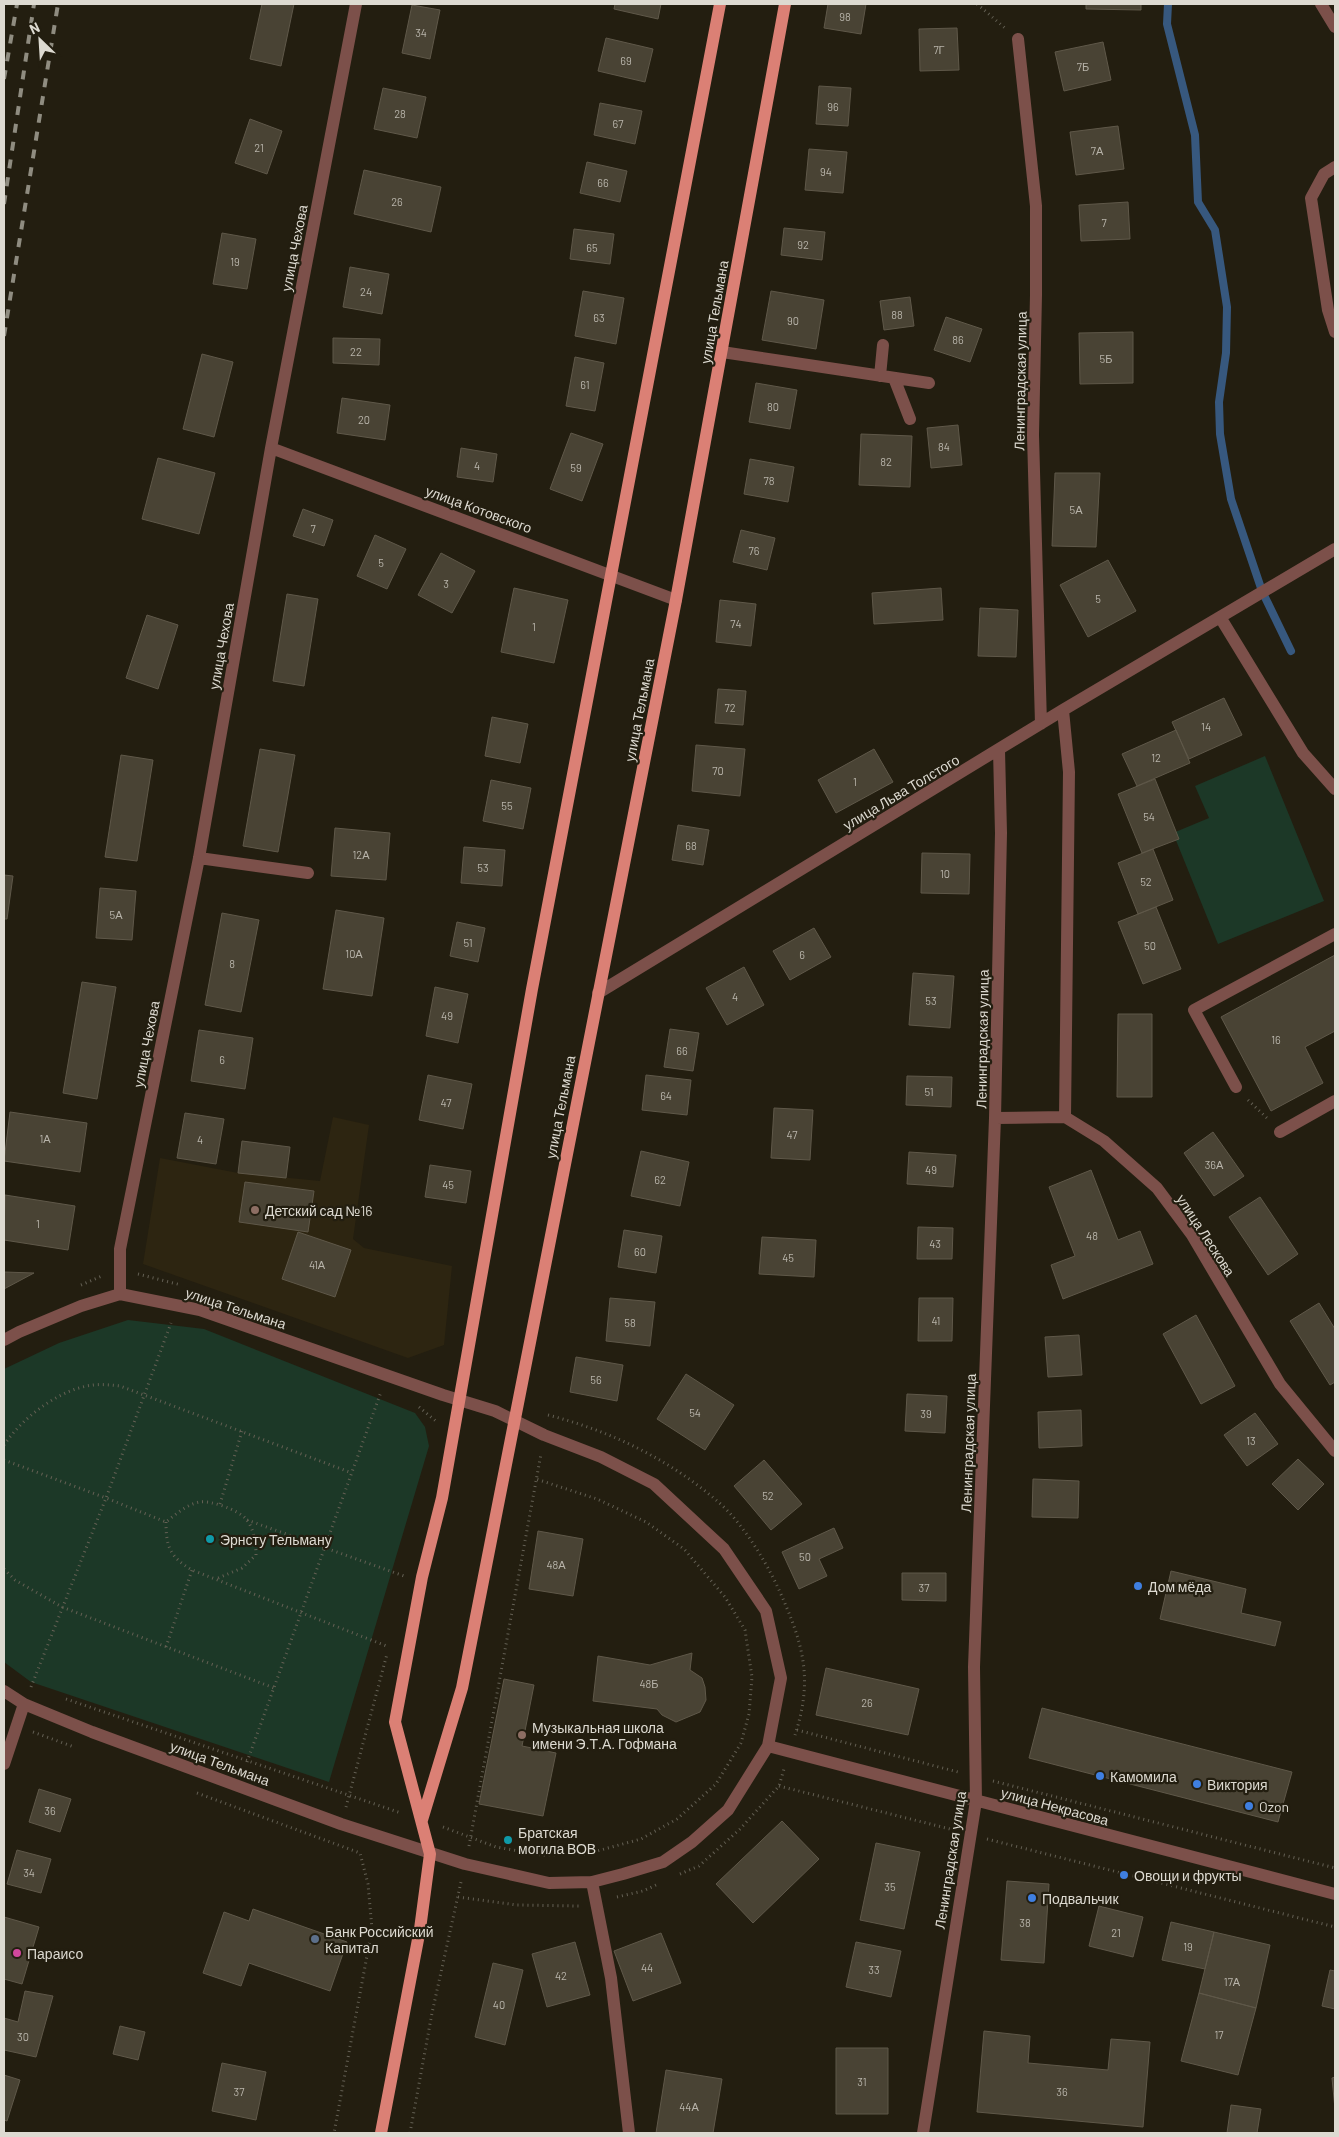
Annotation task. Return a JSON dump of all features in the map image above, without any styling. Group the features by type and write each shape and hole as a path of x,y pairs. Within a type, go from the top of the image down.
{"main road":[{"path":"381,2133 420,1929 430,1854 395,1722 422,1577 442,1498 532,989 720,4"},
{"name":"улица Тельмана","path":"422,1820 462,1688 676,600 785,4"}],"street":[{"name":"улица Чехова","path":"120,1294 120,1249 199,858 271,448 356,4"},
{"path":"1321,4 1335,27"},
{"name":"Ленинградская улица","path":"1018,39 1036,206 1033,435 1041,724"},
{"path":"1335,167 1324,174 1311,198 1328,310 1335,332"},
{"path":"880,376 883,345"},
{"path":"722,352 929,383"},
{"path":"894,378 910,419"},
{"name":"улица Котовского","path":"271,448 611,574 676,600"},
{"name":"улица Льва Толстого","path":"598,993 1063,710 1335,549"},
{"path":"1220,617 1303,752 1335,789"},
{"path":"995,1118 1064,1117 1069,772 1063,710"},
{"name":"Ленинградская улица","path":"923,2133 976,1801 974,1667 995,1118 1001,833 999,750"},
{"path":"199,858 308,873"},
{"path":"1236,1087 1194,1010 1335,934"},
{"path":"1280,1132 1335,1101"},
{"name":"улица Лескова","path":"1064,1117 1104,1140 1157,1188 1192,1235 1280,1384 1335,1451"},
{"name":"улица Тельмана","path":"4,1340 81,1306 120,1294 200,1310 489,1409 544,1435 601,1457 654,1484 724,1549 766,1611 781,1678 768,1746 728,1810 692,1842 663,1862 592,1882 549,1883 430,1854 101,1736 24,1704 4,1691"},
{"path":"4,1764 24,1704"},
{"name":"улица Некрасова","path":"768,1746 1335,1894"},
{"path":"592,1882 611,1978 629,2133"}],"path":[{"path":"976,4 1018,39"},
{"path":"1236,1087 1280,1132"},
{"path":"24,1704 106,1498 170,1328"},
{"path":"4,1445 16,1428 35,1411 66,1394 92,1385 120,1386 352,1473"},
{"path":"247,1762 382,1392 373,1389"},
{"path":"417,1406 437,1423"},
{"path":"220,1504 242,1431"},
{"path":"410,2133 432,2013 471,1837 544,1435"},
{"path":"4,1460 166,1522"},
{"path":"59,1697 422,1820 496,1847 541,1855 586,1854 641,1839 677,1819 716,1784 741,1743 749,1714 752,1676 745,1630 725,1597 684,1549 638,1518 598,1499 536,1479"},
{"path":"166,1522 182,1509 201,1502 220,1504 246,1520 406,1577"},
{"path":"216,1579 242,1568 256,1555 256,1541 246,1520"},
{"path":"166,1522 169,1550 178,1562 192,1570 388,1648"},
{"path":"4,1568 15,1580 62,1607 274,1688"},
{"path":"166,1647 192,1570"},
{"path":"25,1684 40,1690"},
{"path":"16,1726 77,1748"},
{"path":"797,1730 1335,1868"},
{"path":"779,1786 1335,1927"},
{"path":"197,1793 360,1853 368,1884 372,1929 334,2133"}],"shaded area":[{"name":"Детский сад №16","path":"333,1117 369,1125 353,1239 364,1248 452,1266 444,1345 408,1358 143,1264 160,1158 238,1173 320,1181"}],"green space":[{"path":"1265,756 1324,901 1218,944 1173,833 1209,818 1195,786"},
{"path":"128,1320 204,1329 415,1413 425,1427 429,1446 329,1782 31,1682 4,1662 4,1369 59,1343"}],"building":[{"path":"262,4 294,4 281,66 250,59"},
{"path":"615,4 661,4 658,19 614,9"},
{"path":"828,4 866,4 861,34 824,28"},
{"path":"1086,4 1141,4 1141,10 1086,9"},
{"path":"412,5 440,10 430,59 402,53"},
{"path":"957,28 959,70 920,71 919,29"},
{"path":"606,38 653,49 645,82 598,71"},
{"path":"1103,42 1111,80 1064,91 1055,52"},
{"path":"819,86 851,88 848,126 816,124"},
{"path":"383,88 426,97 417,138 374,129"},
{"path":"600,103 642,111 635,144 594,135"},
{"path":"250,119 282,131 267,174 235,163"},
{"path":"1118,126 1124,169 1076,175 1070,132"},
{"path":"809,149 847,152 843,193 805,190"},
{"path":"587,162 627,171 620,202 580,193"},
{"path":"364,170 441,187 431,232 354,214"},
{"path":"1128,202 1130,239 1081,241 1079,205"},
{"path":"784,228 825,232 822,260 781,255"},
{"path":"574,229 614,234 610,264 570,259"},
{"path":"222,233 256,239 247,289 213,284"},
{"path":"350,267 389,274 382,314 343,307"},
{"path":"583,291 624,298 616,344 575,336"},
{"path":"771,291 824,300 816,349 762,340"},
{"path":"910,297 914,326 884,330 880,301"},
{"path":"946,317 982,329 970,362 934,350"},
{"path":"1133,332 1133,383 1080,384 1079,333"},
{"path":"333,338 380,339 379,365 333,363"},
{"path":"202,354 233,362 214,437 183,429"},
{"path":"575,357 604,363 595,411 566,406"},
{"path":"756,383 797,390 790,429 749,422"},
{"path":"342,398 390,405 385,440 337,433"},
{"path":"958,425 962,465 931,468 927,428"},
{"path":"571,433 603,444 582,501 550,489"},
{"path":"861,434 912,436 910,487 859,485"},
{"path":"461,448 497,454 493,482 457,477"},
{"path":"158,458 215,473 199,534 142,519"},
{"path":"750,459 794,467 788,502 744,494"},
{"path":"1055,473 1100,473 1096,547 1052,546"},
{"path":"303,509 333,520 324,546 293,536"},
{"path":"741,530 775,538 767,570 733,562"},
{"path":"375,535 406,549 387,589 357,576"},
{"path":"441,553 475,571 452,613 418,595"},
{"path":"1108,560 1136,611 1088,637 1060,585"},
{"path":"514,588 568,600 554,663 501,652"},
{"path":"941,588 943,620 874,624 872,593"},
{"path":"287,594 318,599 304,686 273,681"},
{"path":"720,600 756,604 751,646 716,642"},
{"path":"980,608 1018,610 1016,657 978,656"},
{"path":"147,615 178,625 158,689 126,678"},
{"path":"718,689 746,691 743,725 715,723"},
{"path":"1224,698 1242,735 1189,759 1172,722"},
{"path":"492,717 528,724 520,763 485,756"},
{"path":"1176,730 1190,763 1137,786 1122,754"},
{"path":"696,745 745,749 740,796 692,791"},
{"path":"260,749 295,755 278,852 243,846"},
{"path":"874,749 893,782 836,813 818,780"},
{"path":"121,755 153,760 137,861 105,857"},
{"path":"1155,779 1179,839 1142,853 1118,794"},
{"path":"491,780 531,788 523,829 483,821"},
{"path":"678,825 709,830 703,865 672,860"},
{"path":"335,828 390,833 386,880 331,876"},
{"path":"464,847 505,850 502,886 461,883"},
{"path":"1153,849 1173,900 1138,914 1118,863"},
{"path":"922,853 970,854 969,894 921,893"},
{"path":"4,875 13,876 7,919 4,919"},
{"path":"100,888 136,891 132,940 96,938"},
{"path":"1156,907 1181,969 1143,984 1118,922"},
{"path":"336,910 384,918 372,996 323,989"},
{"path":"222,913 259,920 241,1012 205,1005"},
{"path":"457,922 485,928 478,962 450,956"},
{"path":"814,928 831,957 790,980 773,951"},
{"path":"1335,955 1335,1031 1305,1047 1323,1083 1271,1111 1221,1017"},
{"path":"744,967 764,1005 727,1025 706,988"},
{"path":"913,973 954,976 950,1028 909,1025"},
{"path":"82,982 116,987 97,1099 63,1093"},
{"path":"435,987 468,994 458,1043 426,1036"},
{"path":"1118,1014 1152,1014 1152,1097 1117,1097"},
{"path":"670,1029 699,1033 693,1071 664,1067"},
{"path":"199,1030 253,1038 245,1089 191,1081"},
{"path":"428,1075 472,1084 463,1129 419,1120"},
{"path":"646,1075 691,1080 687,1115 642,1110"},
{"path":"907,1076 952,1077 951,1107 906,1105"},
{"path":"774,1108 813,1110 810,1160 771,1158"},
{"path":"10,1112 87,1123 80,1172 4,1161"},
{"path":"185,1113 224,1119 216,1164 177,1158"},
{"path":"1213,1132 1244,1176 1214,1196 1184,1153"},
{"path":"242,1141 290,1147 286,1178 238,1173"},
{"path":"641,1151 689,1162 680,1206 631,1196"},
{"path":"909,1152 956,1155 953,1187 907,1184"},
{"path":"430,1165 471,1171 466,1203 425,1197"},
{"path":"1091,1170 1118,1240 1140,1231 1153,1264 1063,1299 1051,1265 1075,1256 1049,1187"},
{"path":"245,1182 314,1191 308,1232 239,1222"},
{"path":"5,1195 75,1206 68,1250 4,1240"},
{"path":"1260,1197 1298,1254 1268,1275 1229,1217"},
{"path":"918,1227 953,1228 952,1259 917,1259"},
{"path":"624,1230 662,1236 656,1273 618,1267"},
{"path":"298,1232 351,1250 335,1297 282,1279"},
{"path":"762,1237 816,1240 814,1277 759,1274"},
{"path":"4,1272 34,1273 4,1289"},
{"path":"610,1298 655,1302 650,1346 606,1341"},
{"path":"919,1298 953,1298 952,1341 918,1341"},
{"path":"1319,1303 1335,1329 1335,1382 1330,1385 1290,1321"},
{"path":"1196,1315 1235,1386 1201,1404 1163,1334"},
{"path":"1079,1335 1082,1375 1048,1377 1045,1337"},
{"path":"576,1357 623,1365 617,1401 570,1392"},
{"path":"686,1374 734,1405 705,1450 657,1419"},
{"path":"907,1394 947,1396 945,1433 905,1431"},
{"path":"1081,1410 1082,1446 1039,1448 1038,1412"},
{"path":"1255,1413 1278,1444 1247,1466 1224,1435"},
{"path":"1298,1459 1324,1484 1298,1510 1272,1484"},
{"path":"764,1460 802,1504 771,1530 734,1486"},
{"path":"1033,1479 1079,1481 1078,1518 1032,1517"},
{"path":"834,1528 843,1548 819,1559 827,1576 799,1589 782,1552"},
{"path":"538,1531 583,1539 573,1596 529,1589"},
{"path":"1171,1571 1246,1589 1241,1613 1281,1622 1275,1646 1160,1619"},
{"path":"902,1573 946,1573 946,1601 902,1600"},
{"path":"692,1653 690,1670 702,1678 705,1687 706,1700 700,1712 676,1722 662,1715 657,1709 593,1701 598,1656 650,1665"},
{"path":"826,1668 919,1689 908,1735 816,1715"},
{"path":"504,1679 534,1685 522,1746 556,1753 543,1816 479,1804"},
{"path":"1042,1708 1292,1772 1278,1822 1029,1758"},
{"path":"39,1789 71,1799 60,1832 29,1822"},
{"path":"782,1821 819,1859 753,1923 716,1884"},
{"path":"876,1843 920,1852 904,1929 860,1920"},
{"path":"17,1850 51,1859 41,1893 7,1884"},
{"path":"1007,1881 1049,1884 1044,1963 1001,1960"},
{"path":"1099,1906 1143,1917 1133,1957 1089,1946"},
{"path":"253,1909 347,1942 330,1991 249,1963 241,1986 203,1973 224,1912 249,1921"},
{"name":"Параисо","path":"4,1917 39,1927 22,1984 4,1979"},
{"path":"1171,1922 1214,1932 1205,1969 1162,1960"},
{"path":"1214,1932 1270,1945 1256,2008 1199,1993"},
{"path":"661,1933 681,1983 633,2001 614,1951"},
{"path":"575,1942 590,1995 547,2007 532,1954"},
{"path":"856,1942 901,1951 891,1997 846,1987"},
{"path":"493,1963 523,1970 505,2045 475,2037"},
{"path":"1330,1970 1335,1971 1335,2009 1322,2006"},
{"path":"25,1991 53,1996 36,2057 4,2050 4,2018 18,2022"},
{"path":"1199,1993 1256,2008 1238,2075 1181,2061"},
{"path":"120,2026 145,2032 138,2060 113,2054"},
{"path":"984,2031 1030,2036 1028,2063 1108,2070 1111,2039 1150,2042 1143,2127 977,2112"},
{"path":"836,2048 888,2048 888,2114 836,2114"},
{"path":"222,2063 266,2072 256,2120 212,2111"},
{"path":"666,2070 722,2079 713,2133 656,2133"},
{"path":"4,2075 20,2080 7,2121 4,2120"},
{"path":"1335,2077 1335,2109 1332,2078"},
{"path":"1231,2105 1261,2109 1257,2133 1227,2133"}],"waterway":[{"path":"1168,4 1167,24 1195,135 1198,202 1215,230 1227,307 1226,353 1219,402 1220,434 1231,499 1262,591 1291,651"}],"railway":[{"path":"4,79 17,4"},
{"path":"4,204 34,4"},
{"path":"4,336 58,4"}],"place":[{"name":"Детский сад №16","path":"255,1210"},
{"name":"Эрнсту Тельману","path":"210,1539"},
{"name":"Дом мёда","path":"1138,1586"},
{"name":"Музыкальная школа имени Э.Т.А. Гофмана","path":"522,1735"},
{"name":"Камомила","path":"1100,1776"},
{"name":"Виктория","path":"1197,1784"},
{"name":"Ozon","path":"1249,1806"},
{"name":"Братская могила ВОВ","path":"508,1840"},
{"name":"Овощи и фрукты","path":"1124,1875"},
{"name":"Подвальчик","path":"1032,1898"},
{"name":"Банк Российский Капитал","path":"315,1939"},
{"name":"Параисо","path":"17,1953"}]}
